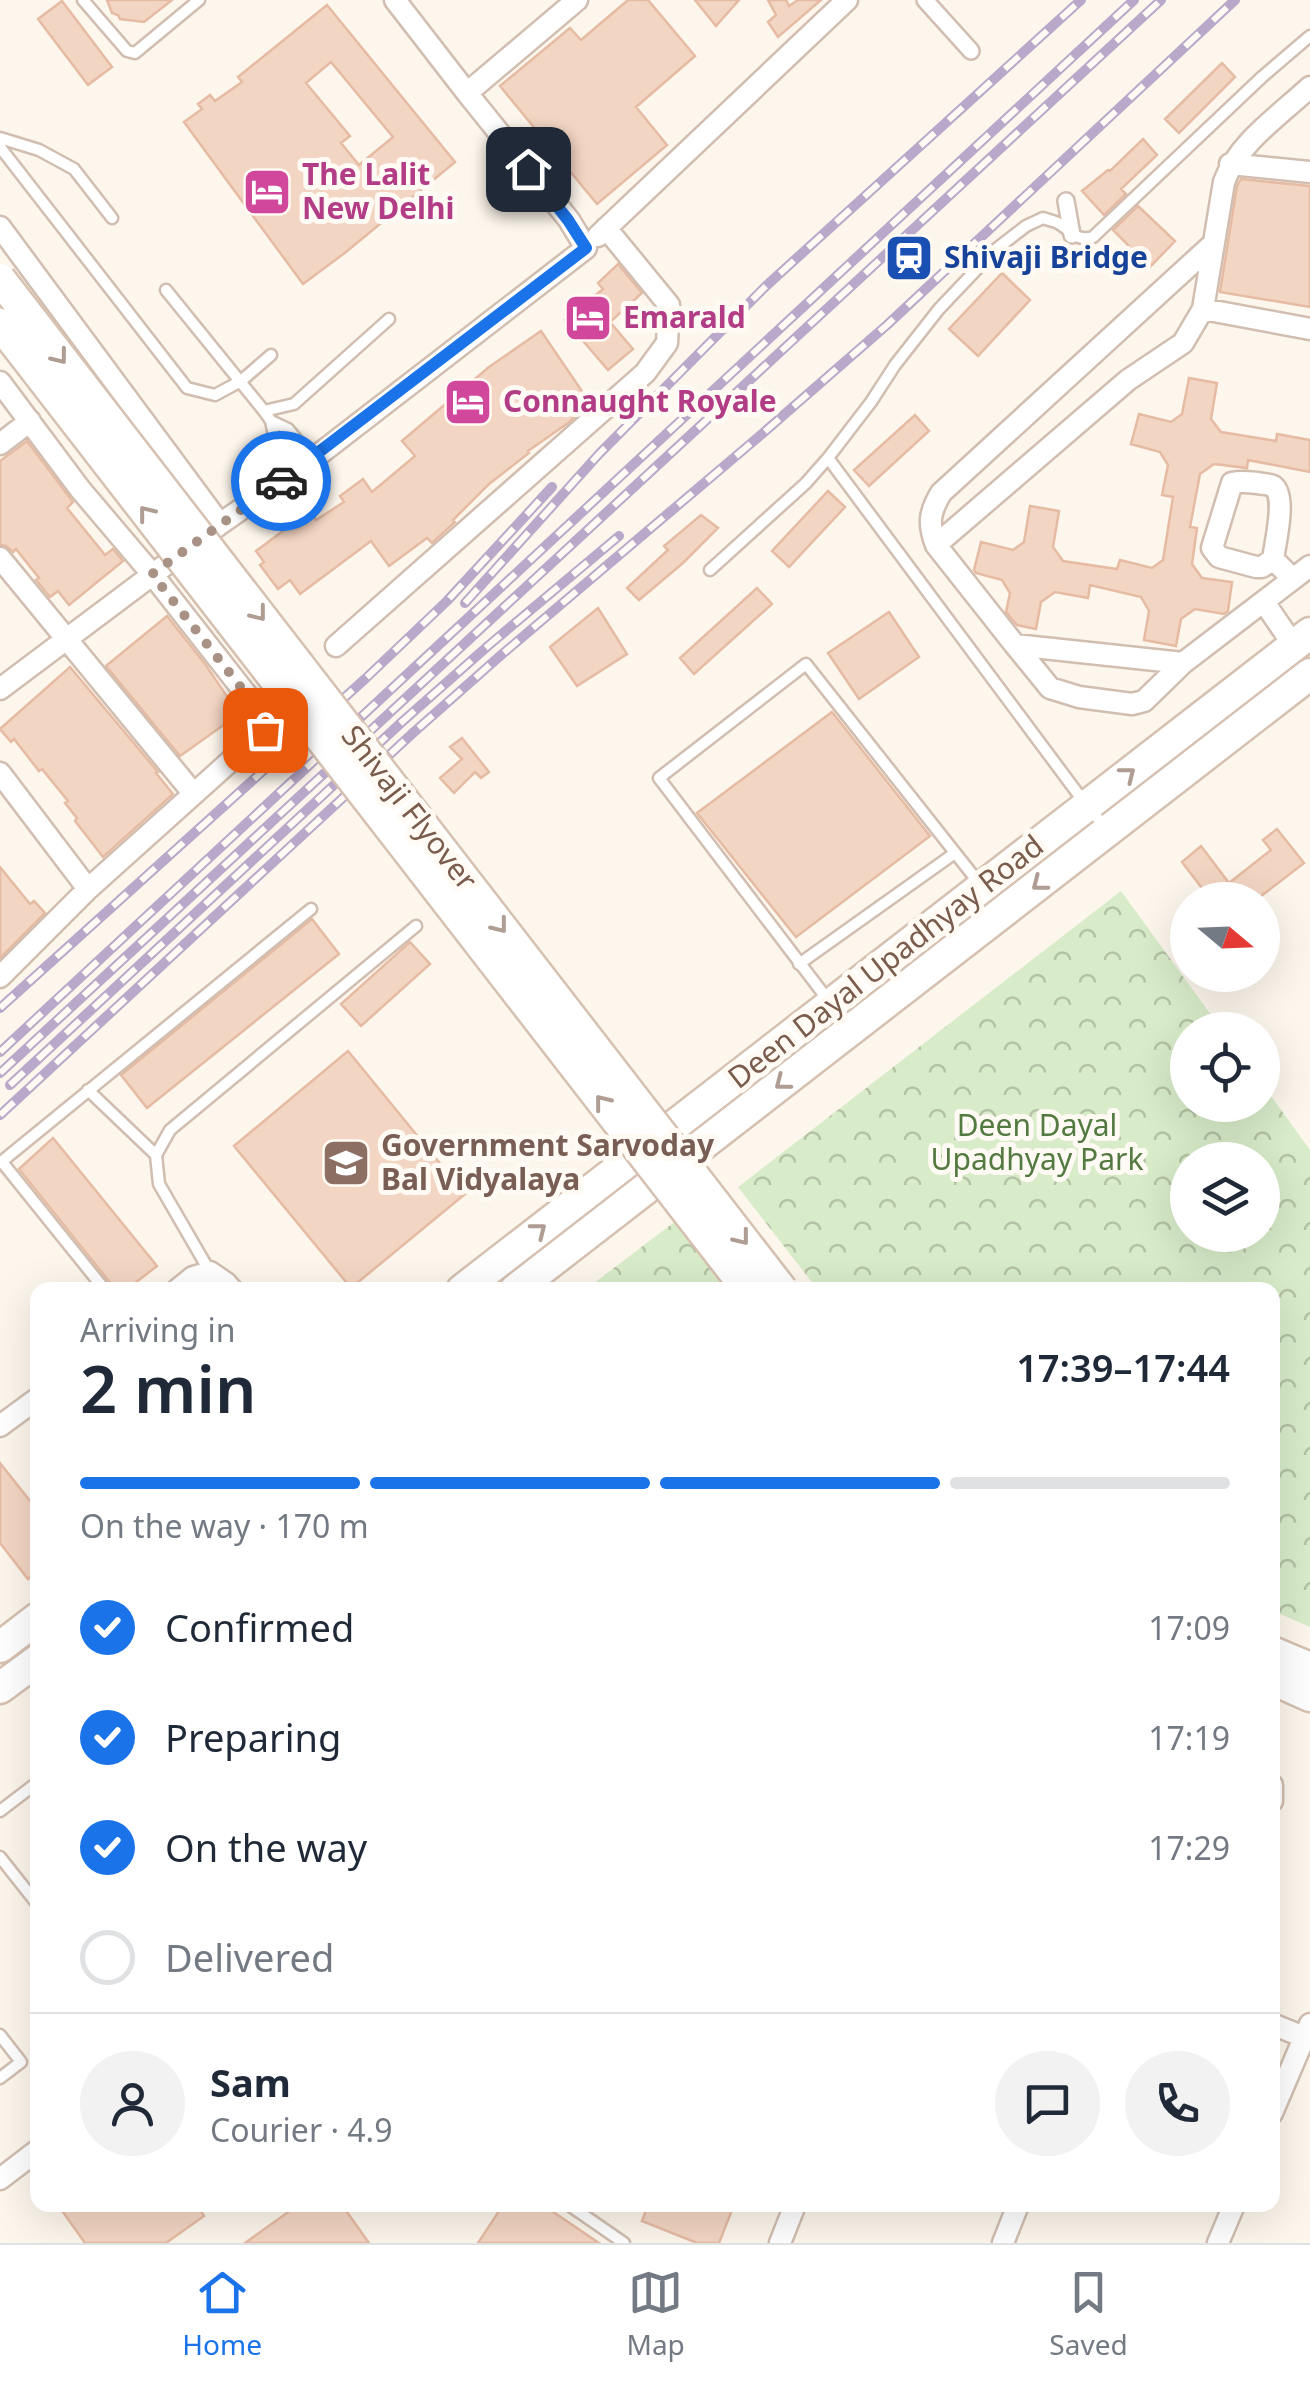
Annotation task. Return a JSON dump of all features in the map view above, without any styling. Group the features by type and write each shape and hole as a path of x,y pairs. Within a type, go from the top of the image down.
{"main road":[{"name":"Shivaji Flyover","path":"0,280 776,1282"},
{"name":"Shivaji Flyover","path":"0,324 742,1282"},
{"name":"Deen Dayal Upadhyay Road","path":"472,1282 1302,640"},
{"name":"Deen Dayal Upadhyay Road","path":"525,1282 1310,674"},
{"path":"0,1647 30,1624"},
{"path":"1280,1655 1310,1668"},
{"path":"0,1688 30,1666"},
{"path":"1280,1683 1310,1696"}],"street":[{"path":"394,0 586,248"},
{"path":"467,92 576,0"},
{"path":"0,689 304,465 586,248 847,0"},
{"path":"925,0 971,51"},
{"path":"936,545 1128,380 1183,343 1202,310 1230,164 1310,87"},
{"path":"1230,164 1310,172"},
{"path":"1066,201 1072,235"},
{"path":"0,227 220,524"},
{"path":"336,646 645,374 667,343 669,305 606,228"},
{"path":"1214,244 941,493 932,508 929,526 936,545 1050,688 1079,697 1132,704 1144,701 1183,662 1302,572 1273,559"},
{"path":"1202,310 1310,329"},
{"path":"0,382 80,489 268,722 265,730 88,889 0,976"},
{"path":"0,444 30,422"},
{"path":"1232,483 1270,484 1279,494 1280,521 1273,559 1262,567 1214,553 1212,548 1232,483"},
{"path":"0,558 193,794"},
{"path":"1264,602 1302,640"},
{"path":"1016,645 1183,662"},
{"path":"0,773 88,889"},
{"path":"187,1282 210,1272 225,1282"},
{"path":"0,1426 30,1404"},
{"path":"1280,2026 1308,2033 1280,2095"},
{"path":"0,2179 30,2156"},
{"path":"780,2243 793,2212"},
{"path":"1003,2243 1015,2212"},
{"path":"1218,2243 1231,2212"}],"lane":[{"path":"83,0 126,51 135,53 199,0"},
{"path":"710,570 806,483 862,414 895,364 995,250 1043,218 1083,240 1093,237 1310,36"},
{"path":"0,138 39,150 74,168 112,218"},
{"path":"0,148 187,388 215,395 240,382 271,355"},
{"path":"166,290 267,416 288,429 304,465"},
{"path":"267,416 294,404 389,320"},
{"path":"267,416 275,440 304,465"},
{"path":"828,458 1108,830"},
{"path":"831,1004 659,778 806,664 982,887"},
{"path":"800,964 955,852"},
{"path":"98,1282 1,1163 311,909"},
{"path":"210,1272 159,1184 156,1155 170,1130 416,926"},
{"path":"88,1090 156,1155"},
{"path":"0,1811 30,1788"},
{"path":"0,1856 30,1894"},
{"path":"0,2035 21,2062 0,2078"},
{"path":"580,2212 624,2243"}],"green space":[{"name":"Deen Dayal Upadhyay Park","path":"1121,891 1170,958 1170,992 1194,992 1209,1012 1170,1012 1170,1122 1280,1122 1280,1109 1310,1150 1310,1627 1280,1614 1280,1282 812,1282 738,1187"},
{"path":"677,1220 726,1282 596,1282"}],"building":[{"path":"107,0 172,0 144,22 120,19 112,13"},
{"path":"628,0 648,0 695,56 636,107 667,145 597,204 500,86 570,28 581,40"},
{"path":"695,0 739,0 716,26"},
{"path":"768,0 786,0 789,6 798,0 821,0 778,37 768,22 776,15"},
{"path":"62,1 112,67 88,85 38,19"},
{"path":"327,5 455,162 303,284 184,122 202,109 198,104 210,95 215,101 242,82 238,77","holes":["331,62 393,137 359,165 341,143 350,136 306,83"]},
{"path":"1222,63 1235,77 1179,133 1165,119"},
{"path":"1143,139 1157,155 1121,189 1126,194 1104,215 1082,191"},
{"path":"1241,179 1310,186 1310,307 1220,292"},
{"path":"1138,206 1175,241 1150,267 1113,230"},
{"path":"618,264 642,293 610,322 633,349 608,370 565,320 603,289 598,283"},
{"path":"1002,273 1030,300 978,356 949,329"},
{"path":"541,331 590,403 489,484 432,543 427,538 389,566 371,541 300,594 290,580 278,589 260,565 264,562 256,551 310,511 316,520 344,502 340,496 363,479 372,492 415,456 402,441 489,367"},
{"path":"1189,378 1217,383 1211,419 1221,432 1276,441 1277,434 1310,440 1310,472 1248,460 1247,468 1214,464 1200,474 1190,527 1197,528 1192,564 1202,578 1232,582 1228,611 1224,614 1195,609 1181,619 1176,646 1144,640 1149,611 1141,597 1090,585 1088,598 1055,592 1041,602 1036,629 1017,625 1006,612 1010,593 1002,580 974,570 981,542 1013,550 1024,542 1030,506 1059,511 1053,547 1063,561 1117,569 1120,560 1152,568 1163,560 1173,497 1162,495 1168,465 1160,452 1131,444 1139,414 1171,422 1182,414"},
{"path":"915,415 929,431 869,486 854,470"},
{"path":"27,441 73,502 67,508 105,555 113,549 123,561 69,605 58,591 50,597 16,549 13,552 0,545 0,461"},
{"path":"828,491 845,507 789,567 772,551"},
{"path":"701,515 718,528 639,600 627,588 668,550 664,546"},
{"path":"757,588 772,604 694,674 680,658"},
{"path":"598,608 627,654 577,686 550,647"},
{"path":"889,612 919,657 859,699 828,653"},
{"path":"167,616 239,714 180,756 106,666"},
{"path":"70,667 173,794 103,857 75,821 77,818 65,803 68,801 14,739 11,742 0,729"},
{"path":"832,712 930,836 796,937 697,813"},
{"path":"462,738 489,772 481,778 475,772 454,793 440,778 462,759 450,747"},
{"path":"1277,829 1304,863 1279,882 1230,882 1271,850 1263,840"},
{"path":"1201,846 1228,882 1197,882 1182,862"},
{"path":"0,867 30,904 34,901 45,913 0,958"},
{"path":"312,919 339,954 147,1108 121,1075"},
{"path":"410,942 430,964 361,1026 341,1004"},
{"path":"348,1051 465,1194 358,1282 346,1282 234,1146"},
{"path":"53,1138 157,1266 136,1282 110,1282 19,1169"},
{"path":"0,1463 30,1501 28,1579 0,1543"},
{"path":"63,2212 201,2212 204,2216 166,2243 85,2243"},
{"path":"288,2212 347,2212 369,2243 245,2243"},
{"path":"498,2212 553,2212 599,2243 478,2243"},
{"path":"645,2212 731,2212 719,2243 697,2243 642,2221"}],"railway":[{"path":"465,603 599,454 766,286 1081,0"},
{"path":"0,1052 1134,0"},
{"path":"0,1073 1161,0"},
{"path":"0,1115 414,732 887,325 1235,0"},
{"path":"0,1008 365,679 447,601 552,487"},
{"path":"10,1085 403,721 619,536"}],"way so far":[{"path":"265,730 268,722 152,574 281,481"}],"place":[{"name":"The Lalit New Delhi","path":"267,192"},
{"name":"Shivaji Bridge","path":"909,258"},
{"name":"Emarald","path":"588,318"},
{"name":"Connaught Royale","path":"468,402"},
{"name":"Government Sarvoday Bal Vidyalaya","path":"346,1163"}],"route":[{"path":"281,481 586,248 528,169"}]}
